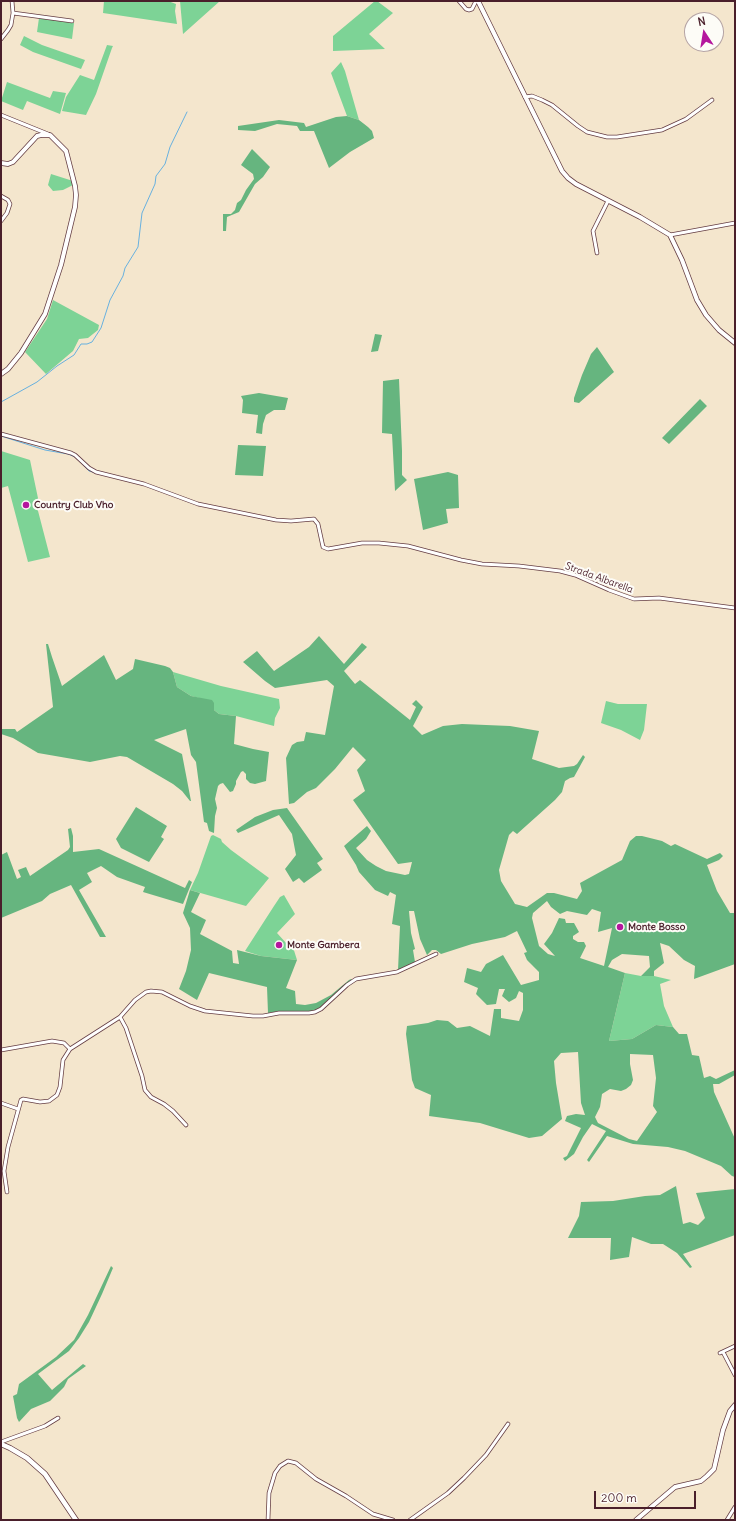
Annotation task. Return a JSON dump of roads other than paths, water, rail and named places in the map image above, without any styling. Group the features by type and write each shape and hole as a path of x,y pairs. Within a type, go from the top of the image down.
{"main road":[{"path":"1,1443 27,1458 45,1474 76,1520"}],"street":[{"path":"1,39 8,30 13,12 12,1"},
{"path":"459,1 466,9 470,10 477,1 556,160 568,178 576,184 608,201 640,216 670,235 682,260 697,300 706,315 719,330 735,343"},
{"path":"13,12 72,21"},
{"path":"525,97 532,96 542,100 552,105 587,132 607,137 617,137 662,130 686,119 712,100"},
{"path":"1,115 48,134 61,145 68,156 75,186 75,208 61,265 45,314 21,353 8,369 1,374"},
{"path":"1,163 8,164 14,162 35,138 40,135 48,134"},
{"path":"1,196 8,200 10,204 8,213 1,221"},
{"path":"597,253 593,231 608,201"},
{"path":"670,235 735,223"},
{"name":"Strada Albarella","path":"1,434 71,453 96,472 144,484 198,504 276,520 290,521 314,519 318,524 323,547 328,549 362,543 408,546 482,564 519,566 560,571 575,575 634,599 659,598 735,608"},
{"path":"7,1192 4,1171 11,1134 18,1109 23,1099 40,1102 49,1101 57,1095 60,1087 62,1060 70,1048 120,1017 135,1000 146,992 152,991 169,995 190,1006 205,1010 253,1016 279,1013 315,1012 321,1009 347,985 356,979 397,972 436,954"},
{"path":"120,1017 126,1028 142,1076 145,1090 151,1097 173,1111 186,1125"},
{"path":"1,1050 52,1041 64,1043 70,1048"},
{"path":"1,1103 18,1109"},
{"path":"735,1346 721,1353 735,1375"},
{"path":"636,1520 675,1487 701,1481 714,1469 723,1430 730,1411 735,1405"},
{"path":"1,1443 45,1426 58,1418"},
{"path":"410,1520 448,1493 464,1478 486,1455 508,1424"},
{"path":"268,1520 269,1493 275,1473 280,1466 288,1461 296,1463 316,1480 346,1496 373,1514 393,1520"},
{"path":"727,1520 735,1507"}],"waterway":[{"path":"1,402 37,382 74,355 81,344 92,342 101,328 110,300 123,276 125,268 138,247 142,213 155,184 156,176 165,164 170,147 187,112"},
{"path":"1,436 45,450 68,454 75,457 89,471 107,476"}],"place":[{"name":"Country Club Vho","path":"26,505"},
{"name":"Monte Bosso","path":"620,927"},
{"name":"Monte Gambera","path":"279,945"}]}
